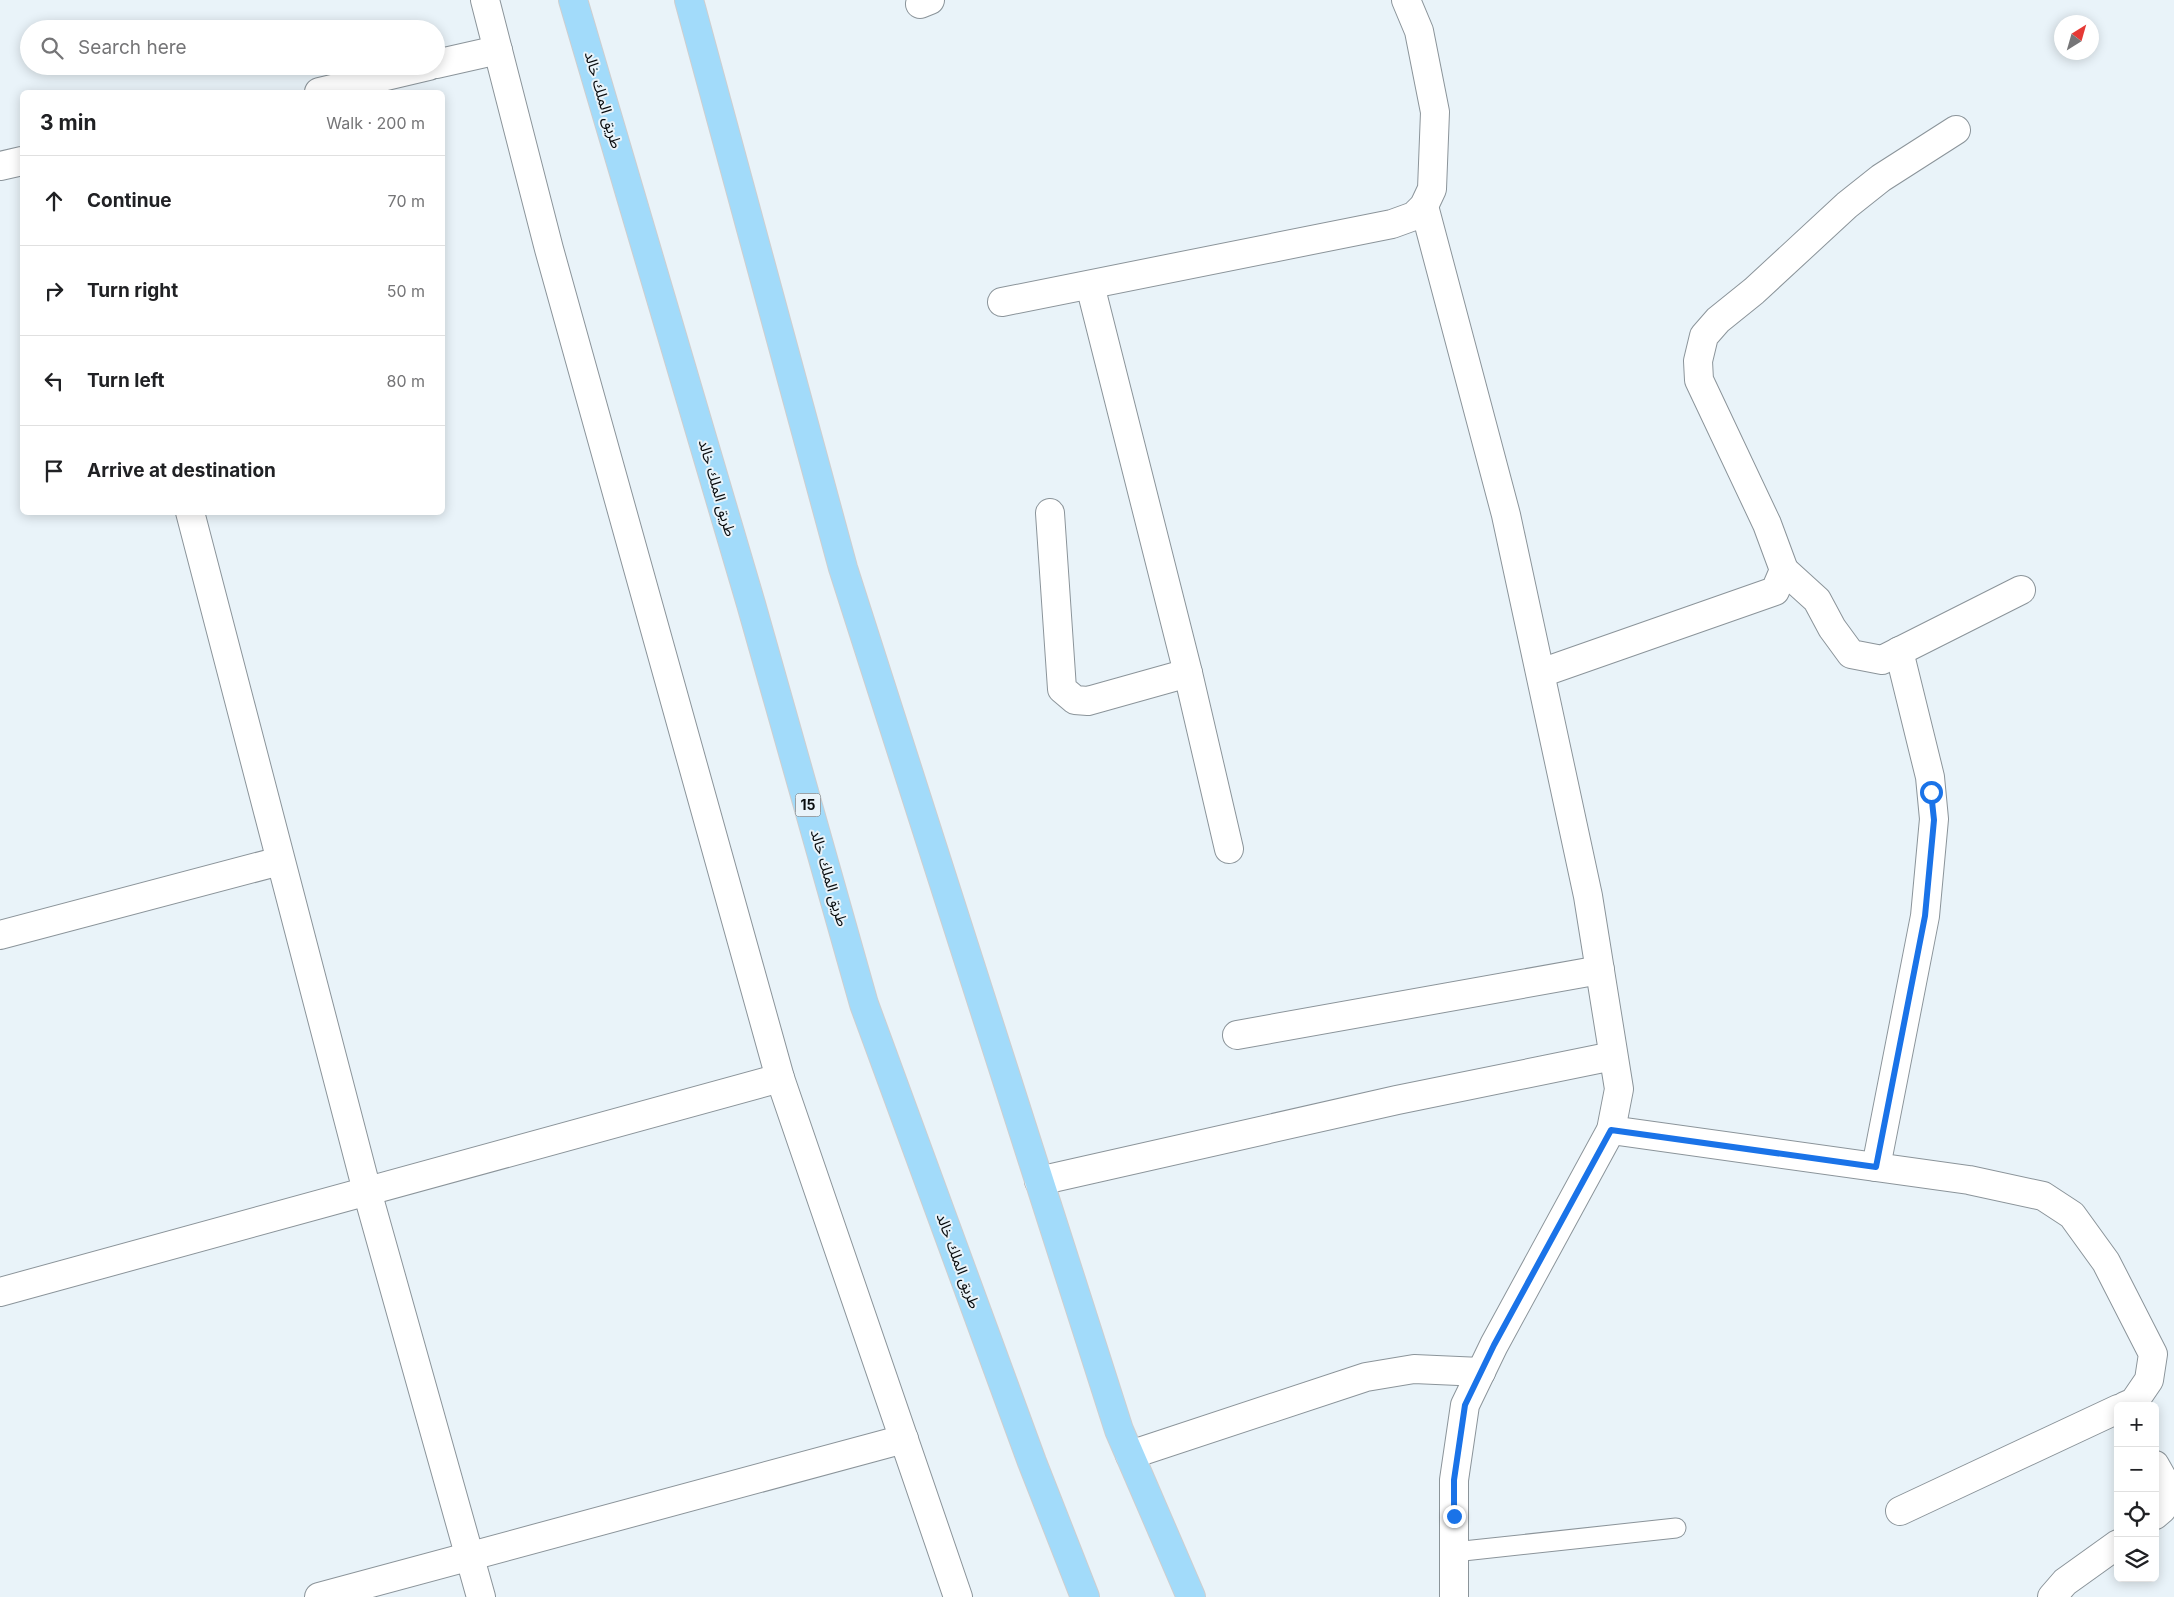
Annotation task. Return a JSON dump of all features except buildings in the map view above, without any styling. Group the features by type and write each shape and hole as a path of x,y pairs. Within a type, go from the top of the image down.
{"highway":[{"name":"طريق الملك خالد","path":"573,0 749,595 864,1004 1032,1462 1084,1597"},
{"path":"689,0 843,568 1119,1430 1191,1597"}],"street":[{"path":"485,0 550,249 780,1078 958,1597"},
{"path":"1002,302 1392,224 1414,216 1424,206 1432,188 1435,112 1419,31 1406,0"},
{"path":"445,62 498,50"},
{"path":"327,90 391,75"},
{"path":"1956,130 1881,178 1847,205 1754,291 1718,320 1704,336 1698,361 1699,380 1767,524 1784,570 1817,600 1832,628 1851,654 1882,660 2021,590"},
{"path":"0,166 20,161"},
{"path":"1424,206 1506,515 1588,896 1619,1090 1611,1130 1465,1405 1454,1480 1454,1597"},
{"path":"1090,284 1188,673 1229,849"},
{"path":"1050,513 1062,689 1075,700 1088,701 1188,673"},
{"path":"191,515 367,1191 481,1597"},
{"path":"1540,673 1775,591 1784,570"},
{"path":"1876,1167 1925,916 1934,820 1930,778 1899,651"},
{"path":"0,935 280,861"},
{"path":"1237,1035 1600,970"},
{"path":"1039,1181 1397,1100 1614,1056"},
{"path":"0,1292 780,1078"},
{"path":"1611,1130 1969,1180 2043,1196 2072,1215 2106,1262 2153,1354 2149,1380 2134,1402"},
{"path":"1130,1455 1366,1377 1414,1369 1481,1372"},
{"path":"1900,1511 2114,1411"},
{"path":"319,1597 904,1439"},
{"path":"2159,1472 2169,1490 2162,1509 2159,1512"},
{"path":"2052,1597 2065,1582 2114,1547"}],"lane":[{"path":"1454,1552 1676,1528"}],"route":[{"path":"1454,1516 1454,1480 1465,1405 1494,1345 1611,1130 1876,1167 1925,916 1934,820 1931,792"}]}
